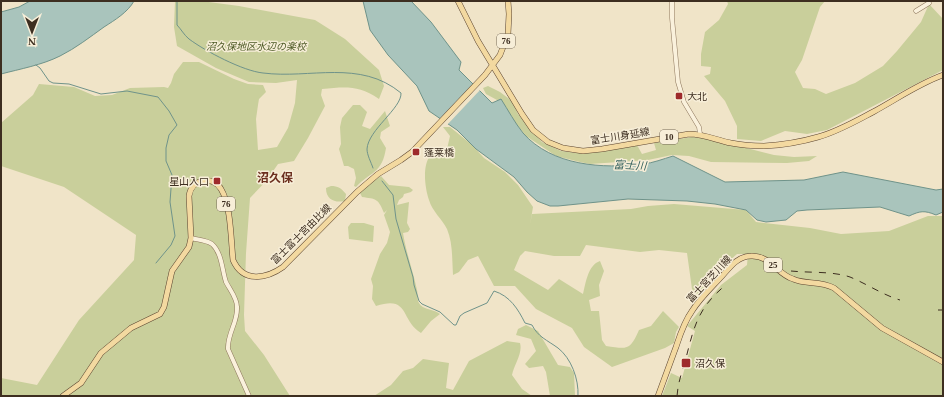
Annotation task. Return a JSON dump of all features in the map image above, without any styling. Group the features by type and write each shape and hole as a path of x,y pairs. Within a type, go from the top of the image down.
{"main road":[{"name":"富士川身延線","path":"458,1 474,34 494,65 528,124 548,142 563,148 592,150 700,134 732,143 751,146 813,139 826,135 854,122 874,112 922,83 943,75"},
{"name":"富士富士宮由比線","path":"63,396 81,383 102,353 131,328 136,324 155,317 162,311 172,271 189,247 191,238 189,190 192,186 200,181 211,181 222,189 226,204 233,260 236,267 242,273 257,277 275,273 283,267 357,192 378,174 401,160 430,134 494,65 500,55 508,34 508,1"},
{"name":"富士宮芝川線","path":"658,396 684,325 692,310 737,260 752,256 762,257 790,279 827,284 834,288 882,328 943,362"}],"street":[{"path":"672,1 672,18 678,82 684,102 699,127 700,134"},
{"path":"916,11 929,3"},
{"path":"191,238 207,242 216,249 227,283 236,300 237,315 228,341 228,349 249,396"}],"green space":[{"name":"沼久保地区水辺の楽校","path":"175,1 201,1 239,6 315,20 345,39 379,70 384,86 379,99 372,94 358,89 322,89 321,95 325,106 294,161 278,164 267,180 250,198 246,253 244,315 245,331 264,355 290,396 1,396 1,378 37,385 79,320 134,260 136,235 64,187 1,166 1,123 33,95 39,84 74,87 95,96 112,95 130,88 168,88 174,74 183,62 199,62 234,79 248,84 263,85 266,92 259,99 256,119 258,150 277,147 288,128 295,103 297,80 276,83 249,82 216,68 177,46 174,27"},
{"path":"727,1 825,1 820,7 802,60 795,72 803,88 815,89 826,94 855,83 883,66 921,22 929,4 943,19 943,70 827,130 807,134 785,131 761,141 737,139 737,126 725,101 704,76 710,74 711,67 701,66 701,54 705,32 719,20 728,4"},
{"path":"488,86 500,92 512,101 518,114 542,142 561,151 577,153 637,145 642,154 656,150 654,143 692,137 707,138 774,155 794,157 817,156 809,161 787,163 711,162 689,156 672,155 648,160 590,164 580,162 556,156 526,136 497,100 486,94 483,88"},
{"path":"353,105 360,105 367,112 362,126 370,129 385,111 390,126 381,132 380,138 386,148 382,163 379,168 356,187 354,186 356,178 354,169 344,166 339,149 341,144 340,127 342,118"},
{"path":"443,127 450,127 471,144 484,158 505,172 518,185 533,207 530,225 532,214 631,209 674,204 746,210 756,222 810,228 841,234 889,231 928,216 943,216 943,396 662,396 671,373 682,378 695,331 687,326 721,285 747,265 748,254 737,254 722,267 716,266 709,274 708,278 710,284 698,295 692,289 687,253 659,250 640,252 586,245 580,256 554,256 525,251 520,256 514,270 548,290 559,279 583,294 590,270 600,261 604,271 599,285 600,296 589,300 591,311 599,311 602,340 606,346 619,348 627,347 633,342 639,330 651,326 663,311 679,327 676,332 674,343 665,348 612,367 584,347 572,328 536,309 515,286 494,286 478,256 468,260 459,272 453,275 452,252 449,234 445,225 430,204 426,190 425,178 427,160 430,156 440,150 447,149 450,136"},
{"path":"381,176 389,185 409,187 413,190 404,194 397,205 409,202 407,223 410,229 408,232 403,233 404,240 415,283 418,302 423,307 440,314 431,321 421,333 414,328 400,306 387,303 376,306 372,299 373,286 371,279 380,254 387,243 390,232 384,215 387,210 384,213 380,204 376,200 362,197 360,193 366,186"},
{"path":"331,186 338,187 346,194 345,201 338,202 329,198 326,188"},
{"path":"351,223 364,223 374,226 373,242 349,239 348,227"},
{"path":"526,325 538,331 558,365 570,367 574,373 575,396 550,396 546,372 543,366 529,368 525,364 536,351 531,339 516,335 518,329"},
{"path":"507,341 520,343 521,347 519,355 512,375 522,389 532,396 374,396 391,385 403,371 413,368 423,359 449,363 446,388 453,390 469,361"}],"water":[{"path":"30,1 134,1 121,16 66,53 38,64 1,74 1,12 19,7"},
{"name":"富士川","path":"363,1 411,1 431,22 461,62 459,70 492,103 501,99 523,133 535,144 563,159 579,163 611,166 647,163 673,156 725,182 804,180 843,172 936,190 943,189 943,212 936,215 928,212 922,212 909,216 880,207 807,210 797,211 786,220 766,222 757,220 746,210 715,204 687,201 628,199 550,206 537,201 514,177 476,149 457,130 429,111 417,86 388,55 370,30"}],"pier":[{"path":"476,85 481,89 447,125 441,122"}],"waterway":[{"path":"177,1 177,25 186,36 204,49 235,65 263,73 352,73 369,76 385,83 401,93 400,99 378,127 369,142 367,151 373,168"},
{"path":"36,65 40,68 49,81 53,83 69,84 101,94 127,91 158,97 169,111 177,125 169,135 166,148 166,161 172,175 170,202 175,236 171,245 156,263"},
{"path":"382,181 393,195 396,219 419,301 422,304 440,312 454,325 456,325 460,316 464,313 487,303 494,291 500,293 505,296 516,308 525,323 532,325 540,335 563,352 567,357 576,376 578,396"}],"railway":[{"path":"791,271 843,275 900,300"},
{"path":"677,396 691,338 698,319 709,301 727,284"},
{"path":"938,310 943,310"}],"place":[{"name":"大北","path":"679,96"},
{"name":"蓬莱橋","path":"416,152"},
{"name":"星山入口","path":"217,181"},
{"name":"沼久保","path":"686,363"}],"district":[{"name":"沼久保","path":"275,178"}]}
